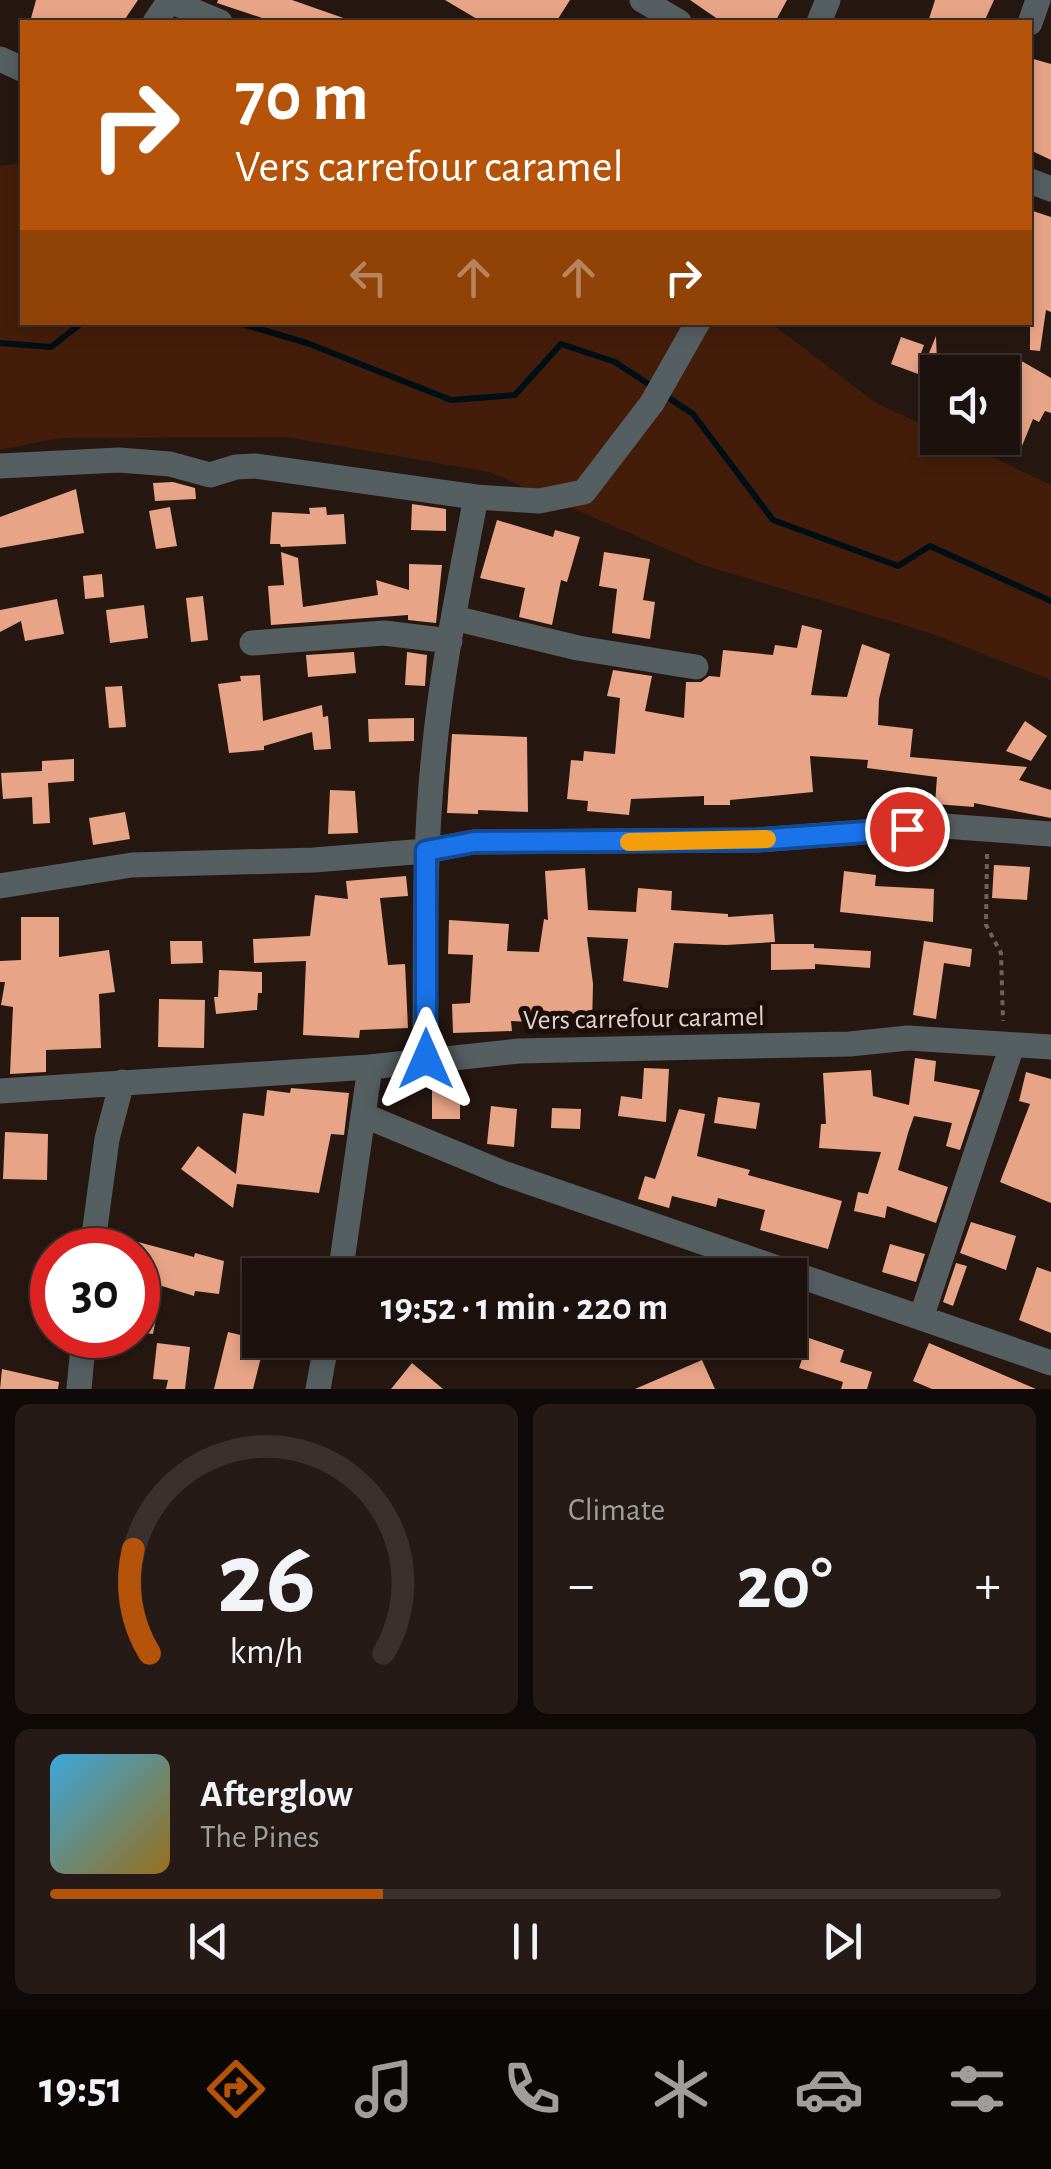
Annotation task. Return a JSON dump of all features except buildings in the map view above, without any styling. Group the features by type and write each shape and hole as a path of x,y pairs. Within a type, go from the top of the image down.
{"street":[{"path":"170,0 215,20"},
{"path":"642,0 676,20"},
{"path":"0,466 120,460 170,464 210,475 236,466 255,466 476,497 538,501 584,492 652,403 696,325"},
{"path":"426,1059 426,851 434,752 476,497"},
{"path":"252,643 452,630 696,666"},
{"path":"0,886 132,865 224,865 426,851 474,842 757,840 944,826 1051,834"},
{"name":"Vers carrefour caramel","path":"0,1091 370,1066 519,1051 850,1044 908,1038 1051,1048"},
{"path":"921,1318 1009,1046"},
{"path":"342,1258 370,1066"},
{"path":"95,1228 108,1139 122,1082"},
{"path":"362,1115 503,1174 1051,1362"},
{"path":"79,1389 82,1358"},
{"path":"318,1389 324,1358"}],"path":[{"path":"988,830 986,925 1000,953 1009,1046"}],"shaded area":[{"path":"20,163 20,325 774,325 876,403 920,423 920,455 988,455 1051,485 1051,680 927,632 703,565 489,472 287,437 60,438 0,450 0,166"}],"waterway":[{"path":"0,343 51,347 79,325"},
{"path":"246,325 307,343 451,400 515,395 561,344 615,362 653,387"},
{"path":"663,394 693,414 773,520 898,566 930,546 1051,601"}],"slow traffic":[{"path":"629,842 767,839"}],"route":[{"path":"426,1059 426,851 474,842 757,840 907,829"}]}
